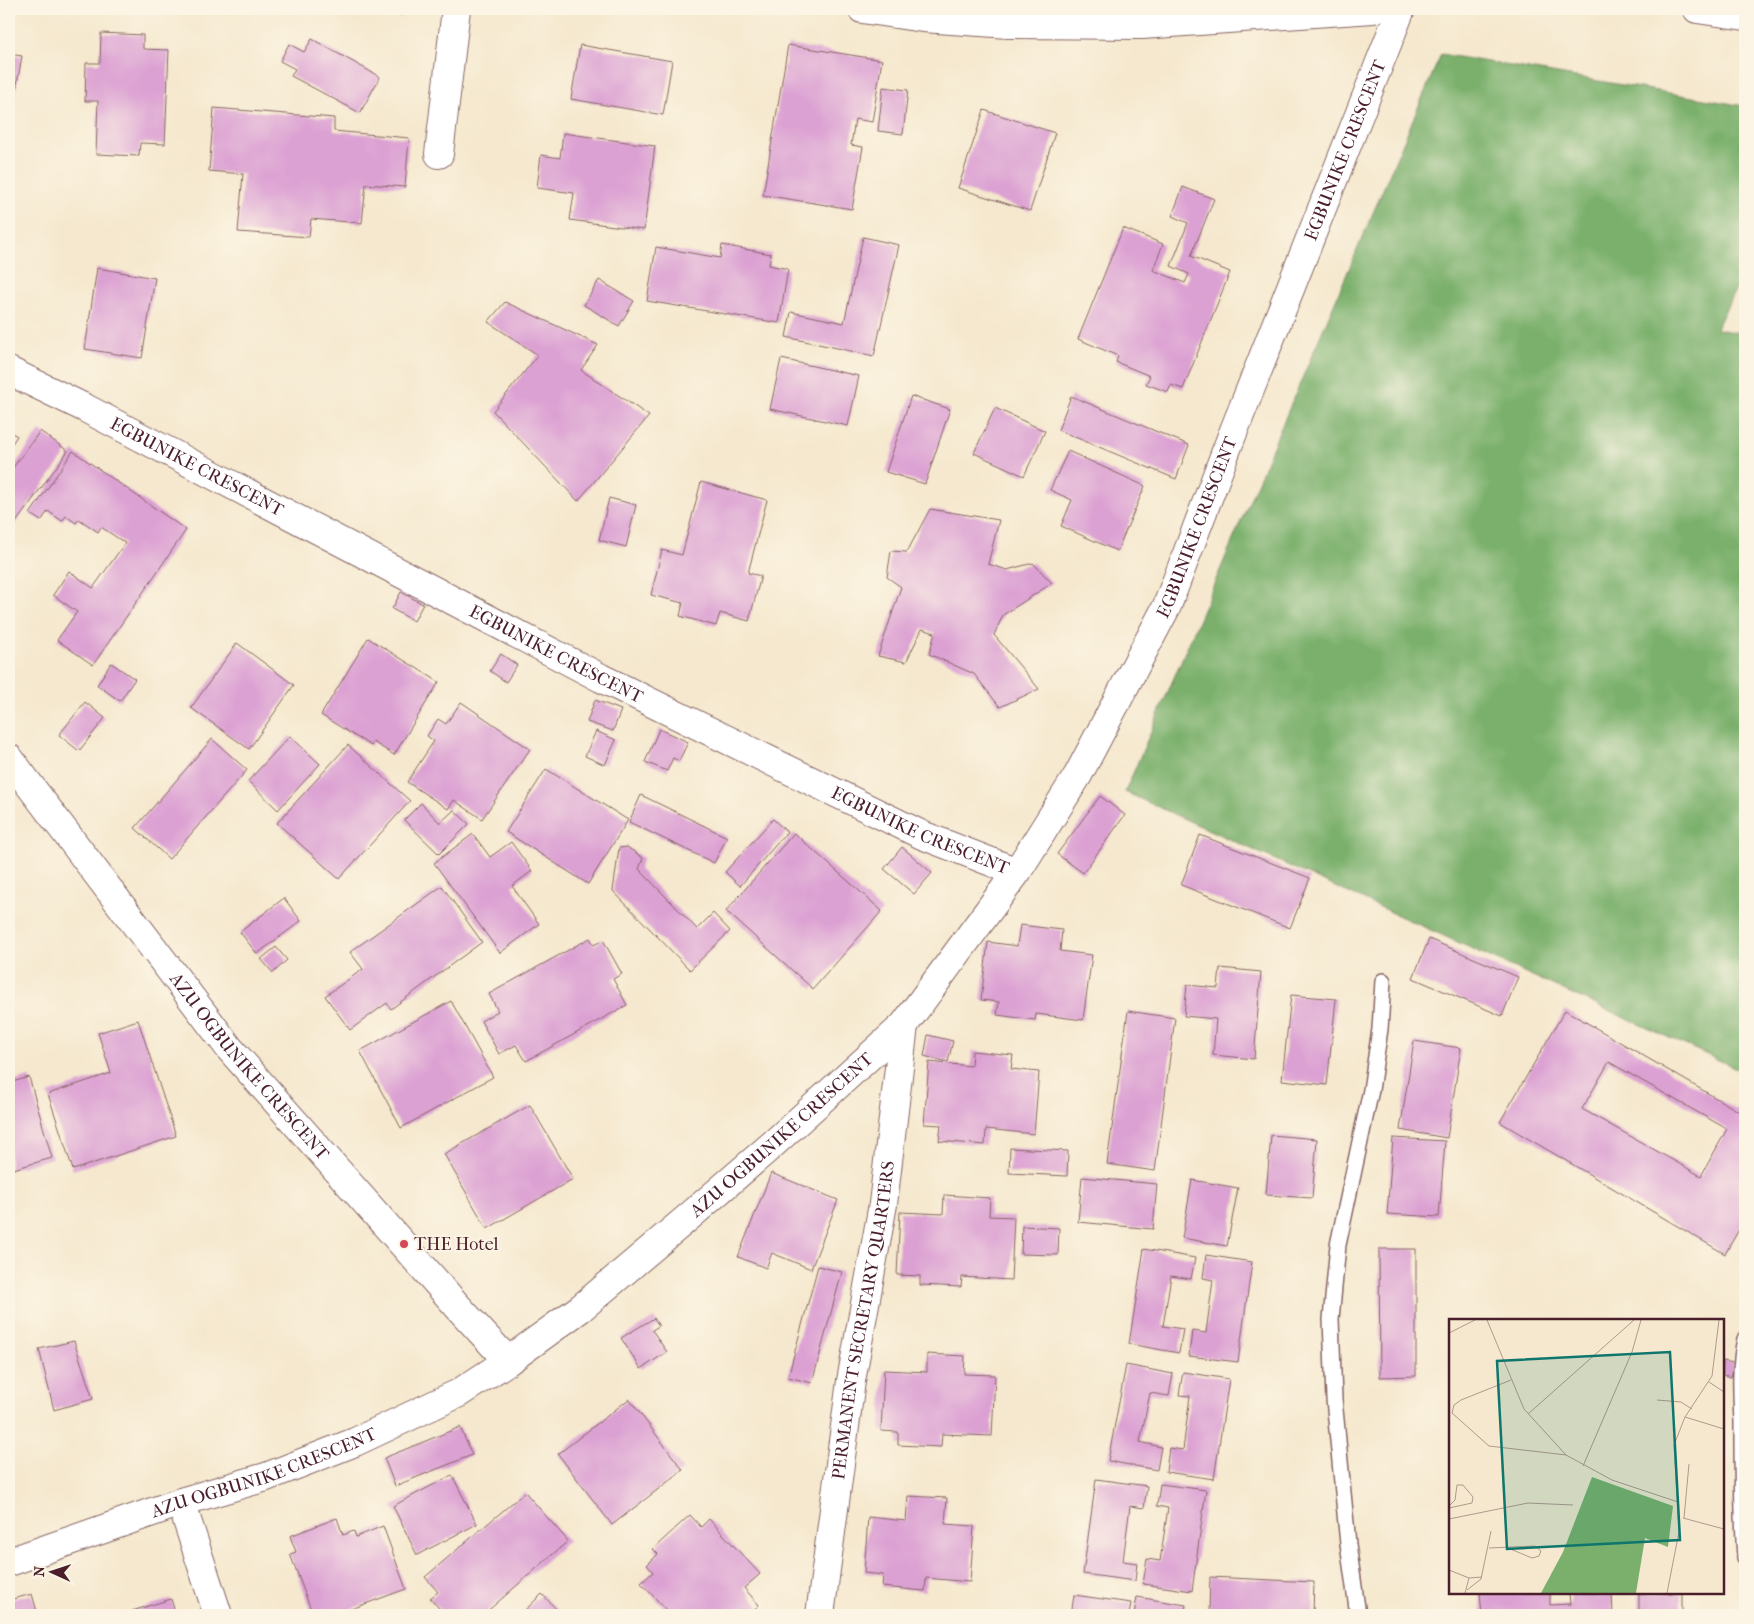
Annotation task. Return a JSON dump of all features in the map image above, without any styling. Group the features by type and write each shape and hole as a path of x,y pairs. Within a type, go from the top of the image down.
{"street":[{"path":"440,154 456,9"},
{"path":"862,9 923,18 1008,24 1142,25 1373,9"},
{"name":"EGBUNIKE CRESCENT","path":"9,371 87,409 601,678 922,835 1016,872 1078,775 1167,606 1231,438 1401,9"},
{"path":"1696,9 1745,16"},
{"name":"AZU OGBUNIKE CRESCENT","path":"9,758 230,1049 508,1361"},
{"name":"AZU OGBUNIKE CRESCENT","path":"9,1562 181,1502 266,1477 355,1442 459,1393 508,1361 581,1308 684,1222 904,1025 1016,872"},
{"name":"PERMANENT SECRETARY QUARTERS","path":"820,1615 851,1381 883,1204 904,1025"},
{"path":"181,1502 218,1615"}],"lane":[{"path":"1358,1615 1348,1544 1334,1400 1331,1319 1338,1245 1371,1090 1380,1029 1383,981"},
{"path":"1745,1339 1742,1355 1741,1392 1742,1522 1745,1558"}],"green space":[{"path":"1441,54 1745,106 1745,270 1716,329 1745,334 1745,1072 1125,792"}],"building":[{"path":"344,9 404,9 403,15"},
{"path":"101,33 143,35 143,49 169,50 165,144 140,143 139,156 96,154 98,101 85,101 86,63 100,63"},
{"path":"312,39 380,77 360,113 291,76 295,69 280,61 289,44 304,52"},
{"path":"580,45 672,61 663,115 571,99"},
{"path":"788,45 882,60 872,122 855,119 851,145 863,147 852,209 763,195"},
{"path":"9,54 22,56 10,123 9,123"},
{"path":"883,87 908,90 903,134 878,131"},
{"path":"214,108 334,118 334,131 409,138 405,187 366,184 362,223 311,219 309,237 238,232 243,174 209,171"},
{"path":"984,110 1055,133 1030,211 958,188"},
{"path":"563,133 655,146 644,230 570,220 574,193 537,188 541,155 560,158"},
{"path":"1183,187 1214,199 1191,256 1230,272 1183,389 1171,385 1168,392 1146,384 1150,376 1116,362 1118,356 1078,339 1123,228 1163,244 1153,270 1185,283 1189,274 1171,266 1188,223 1172,216"},
{"path":"863,237 899,245 874,356 786,337 791,312 844,323"},
{"path":"722,245 771,254 769,265 788,269 779,323 647,301 656,247 720,258"},
{"path":"97,268 155,278 142,358 85,349"},
{"path":"599,280 634,301 619,326 584,305"},
{"path":"505,302 598,345 581,370 649,416 578,501 493,411 538,355 488,322"},
{"path":"781,359 859,376 848,426 770,409"},
{"path":"911,396 950,409 925,484 886,472"},
{"path":"1071,396 1189,445 1176,479 1058,430"},
{"path":"995,408 1045,431 1024,476 974,453"},
{"path":"9,431 17,436 9,448"},
{"path":"40,431 68,451 9,532 9,473"},
{"path":"73,451 186,530 93,665 57,640 77,612 53,595 69,571 93,588 125,543 101,527 98,532 79,519 76,523 66,516 62,521 48,511 41,521 30,514"},
{"path":"1068,451 1145,486 1117,551 1061,526 1072,500 1050,490"},
{"path":"701,482 767,500 748,573 761,576 749,621 720,613 716,626 680,616 683,603 651,595 662,550 682,555"},
{"path":"609,498 636,505 626,547 599,540"},
{"path":"930,509 999,520 988,564 1007,570 1033,563 1052,583 1003,615 994,635 1039,689 1000,707 974,674 929,654 935,633 922,629 906,662 878,656 901,587 887,577 891,551 907,552"},
{"path":"401,592 423,604 414,621 392,609"},
{"path":"368,638 439,682 394,755 373,742 371,746 321,715"},
{"path":"237,643 294,685 249,749 191,708"},
{"path":"501,654 517,665 506,682 490,671"},
{"path":"111,663 135,679 120,701 97,685"},
{"path":"595,700 621,710 613,731 587,722"},
{"path":"85,702 105,718 79,751 59,735"},
{"path":"461,702 530,749 482,819 454,800 448,809 407,782 434,741 427,736 438,719 446,724"},
{"path":"659,729 688,742 679,761 673,758 667,771 645,762"},
{"path":"596,731 616,740 605,765 585,756"},
{"path":"290,736 320,764 278,810 248,781"},
{"path":"212,739 247,770 169,859 135,828"},
{"path":"348,745 410,801 339,879 277,823"},
{"path":"546,769 628,820 588,884 506,832"},
{"path":"641,795 727,837 714,863 629,822"},
{"path":"1100,796 1125,815 1083,873 1057,854"},
{"path":"421,803 440,823 454,810 469,824 439,854 404,820"},
{"path":"773,819 787,832 740,886 725,872"},
{"path":"794,833 882,911 813,989 726,911"},
{"path":"473,834 490,857 511,842 532,871 512,886 539,924 500,953 434,863"},
{"path":"1200,835 1310,878 1290,928 1181,885"},
{"path":"627,847 643,858 639,869 697,929 713,913 730,931 690,970 613,891 619,848"},
{"path":"902,847 932,873 914,894 884,869"},
{"path":"442,886 482,942 391,1009 387,1003 350,1030 325,996 363,969 350,952"},
{"path":"284,898 301,921 257,954 240,932"},
{"path":"1020,925 1062,930 1060,951 1092,955 1083,1020 1036,1014 1035,1020 997,1015 999,1002 981,1000 988,942 1017,946"},
{"path":"590,938 594,945 603,940 622,974 613,979 627,1005 526,1061 516,1045 499,1054 481,1021 498,1011 489,994"},
{"path":"1429,939 1518,977 1502,1016 1413,978"},
{"path":"276,947 287,960 273,973 261,959"},
{"path":"1220,968 1261,972 1254,1059 1213,1055 1216,1019 1184,1016 1187,985 1218,988"},
{"path":"1291,995 1336,999 1327,1085 1282,1080"},
{"path":"451,1001 493,1077 401,1128 360,1051"},
{"path":"1565,1010 1745,1115 1745,1219 1725,1254 1500,1122","holes":["1609,1062 1727,1129 1701,1176 1582,1109"]},
{"path":"1128,1011 1175,1018 1155,1171 1107,1164"},
{"path":"138,1020 176,1136 73,1170 48,1094 111,1073 98,1033"},
{"path":"928,1035 953,1041 948,1062 924,1056"},
{"path":"1414,1041 1461,1048 1447,1138 1400,1130"},
{"path":"972,1051 1013,1055 1011,1069 1039,1072 1034,1134 986,1129 985,1145 939,1141 941,1125 924,1124 929,1062 971,1066"},
{"path":"29,1077 52,1158 10,1170 9,1083"},
{"path":"530,1105 573,1179 487,1229 444,1154"},
{"path":"1271,1135 1317,1139 1312,1198 1266,1195"},
{"path":"1393,1138 1445,1141 1439,1217 1387,1214"},
{"path":"1010,1148 1068,1151 1067,1176 1009,1173"},
{"path":"771,1173 838,1200 811,1269 772,1253 766,1268 738,1257"},
{"path":"1082,1177 1157,1184 1153,1229 1078,1222"},
{"path":"1192,1180 1238,1188 1227,1246 1182,1238"},
{"path":"944,1195 990,1198 989,1216 1014,1217 1011,1280 962,1277 961,1287 920,1285 920,1276 897,1275 900,1212 943,1214"},
{"path":"1022,1226 1059,1228 1058,1255 1021,1254"},
{"path":"1144,1249 1195,1258 1191,1279 1171,1276 1163,1326 1183,1329 1179,1353 1129,1344"},
{"path":"1379,1249 1416,1249 1416,1376 1380,1377"},
{"path":"1206,1255 1252,1262 1238,1362 1189,1356 1192,1331 1206,1333 1213,1280 1203,1278"},
{"path":"818,1266 842,1272 812,1383 788,1377"},
{"path":"654,1318 659,1326 652,1330 667,1352 641,1369 621,1338"},
{"path":"74,1341 93,1399 54,1410 39,1349"},
{"path":"927,1354 965,1356 964,1374 995,1375 992,1436 942,1434 941,1447 898,1445 898,1432 881,1431 884,1370 927,1372"},
{"path":"1724,1361 1734,1363 1731,1377 1724,1375"},
{"path":"1126,1365 1173,1374 1169,1396 1150,1393 1140,1442 1161,1447 1157,1470 1108,1461"},
{"path":"1183,1372 1229,1379 1214,1479 1166,1472 1169,1448 1183,1450 1190,1396 1179,1395"},
{"path":"629,1399 683,1470 612,1525 558,1454"},
{"path":"460,1427 472,1455 395,1486 384,1458"},
{"path":"452,1475 477,1524 417,1555 393,1506"},
{"path":"1096,1479 1147,1486 1144,1508 1130,1506 1123,1561 1137,1563 1135,1581 1083,1574"},
{"path":"1160,1484 1206,1490 1192,1591 1143,1584 1147,1559 1160,1561 1168,1508 1157,1506"},
{"path":"525,1492 568,1541 483,1615 445,1615 430,1598 438,1592 425,1577"},
{"path":"908,1496 947,1498 945,1524 974,1526 970,1582 926,1578 925,1591 882,1587 883,1575 864,1573 868,1517 906,1521"},
{"path":"690,1515 701,1527 709,1519 760,1574 744,1588 759,1605 749,1615 671,1615 641,1583 653,1572 647,1565 658,1554 653,1549"},
{"path":"337,1518 343,1535 354,1531 356,1537 383,1526 406,1589 335,1615 313,1615 290,1554 296,1552 290,1536"},
{"path":"1210,1577 1314,1582 1313,1614 1209,1615"},
{"path":"32,1594 38,1615 9,1615 9,1600"},
{"path":"542,1594 562,1615 520,1615"},
{"path":"1480,1594 1550,1594 1550,1605 1570,1604 1569,1594 1612,1594 1613,1615 1482,1615"},
{"path":"1639,1594 1682,1594 1682,1615 1639,1615"},
{"path":"1074,1595 1131,1603 1129,1615 1071,1615"},
{"path":"1137,1597 1186,1605 1184,1615 1134,1615"},
{"path":"171,1599 176,1615 119,1615"}],"place":[{"name":"THE Hotel","path":"404,1244"}]}
